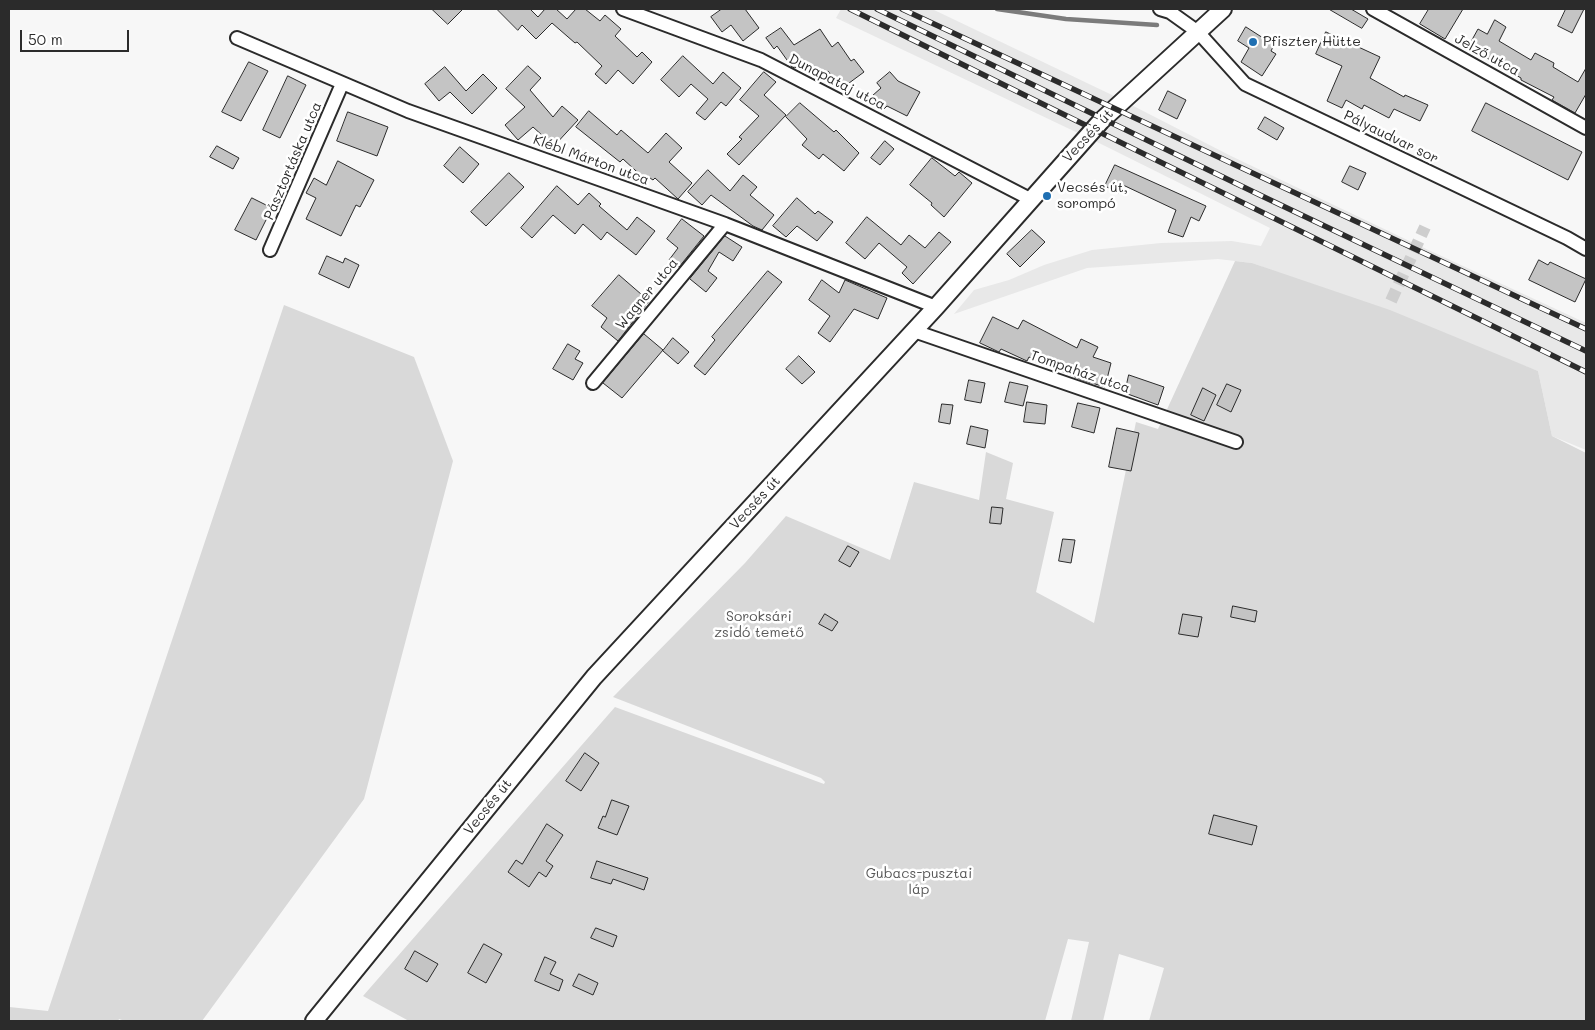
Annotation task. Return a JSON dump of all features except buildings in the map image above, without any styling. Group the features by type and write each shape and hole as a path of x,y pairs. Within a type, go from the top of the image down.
{"street":[{"name":"Dunapataj utca","path":"623,9 761,60 1030,199"},
{"name":"Pályaudvar sor","path":"1160,9 1170,12 1198,32 1244,84 1567,238 1586,249"},
{"name":"Vecsés út","path":"314,1021 594,677 936,307 1101,121 1223,9"},
{"name":"Jelző utca","path":"1373,9 1586,128"},
{"name":"Klébl Márton utca","path":"237,38 408,111 725,224 936,307"},
{"name":"Pásztortáska utca","path":"270,250 342,84"},
{"name":"Wagner utca","path":"593,383 725,224"},
{"name":"Tompaház utca","path":"914,331 1236,442"}],"shaded area":[{"path":"841,9 932,9 1110,94 1231,156 1586,323 1586,450 1552,436 1538,371 1252,263 1218,259 1087,268 954,314 974,290 1009,280 1044,265 1092,250 1161,243 1232,241 1261,246 1270,228 1099,143 836,18"}],"green space":[{"path":"1235,261 1252,263 1390,310 1538,371 1552,436 1586,453 1586,1021 1149,1021 1164,968 1119,954 1103,1021 1071,1021 1089,942 1068,939 1045,1021 409,1021 363,996 615,707 824,784 825,782 821,778 613,697 745,563 786,516 890,560 914,482 979,500 986,452 1013,463 1006,499 1054,512 1036,592 1094,623 1136,422 1158,429"},
{"path":"284,305 414,357 453,461 364,799 202,1021 125,1021 119,1019 118,1021 9,1021 9,1007 48,1011"}],"waterway":[{"path":"997,9 1066,19 1157,25"}],"tunnel":[{"path":"1391,301 1425,227"}],"railway":[{"path":"850,9 1586,372"},
{"path":"877,9 1586,351"},
{"path":"902,9 1586,329"}],"place":[{"name":"Pfiszter Hütte","path":"1253,42"},
{"name":"Vecsés út, sorompó","path":"1047,196"}],"park label":[{"name":"Soroksári zsidó temető","path":"759,626"},
{"name":"Gubacs-pusztai láp","path":"919,882"}]}
